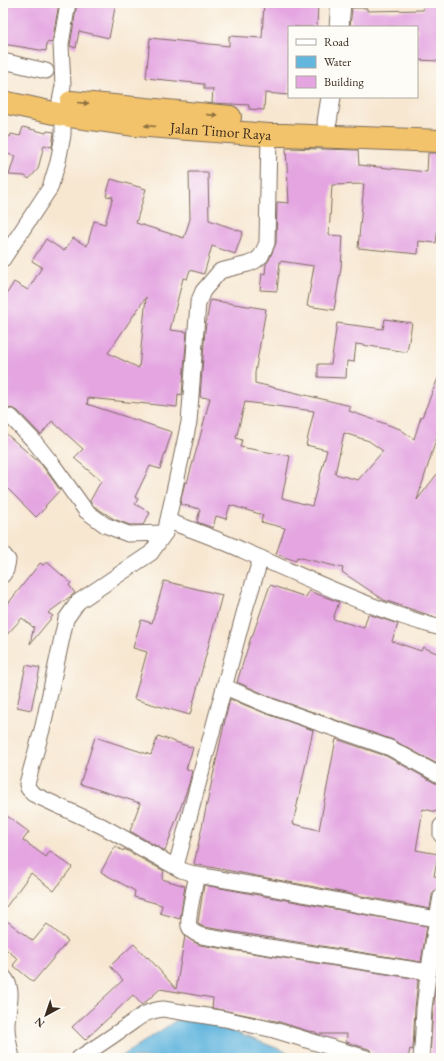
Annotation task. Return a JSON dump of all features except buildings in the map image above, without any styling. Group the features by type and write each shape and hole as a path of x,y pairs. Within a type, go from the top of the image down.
{"highway":[{"name":"Jalan Timor Raya","path":"3,90 62,108 135,125 269,135 441,141"},
{"name":"Jalan Timor Raya","path":"3,102 62,108 270,120 441,127"}],"street":[{"path":"3,259 50,188 58,162 63,135 61,44 68,3"},
{"path":"339,26 341,3"},
{"path":"3,61 46,71"},
{"path":"327,122 331,98"},
{"path":"269,135 268,243 261,256 255,261 220,271 203,291 198,303 189,422 167,527 151,553 78,602 66,620 43,726 27,784 28,788 33,794 102,826 181,870 197,875 437,919"},
{"path":"11,417 34,440 86,511 105,524 128,534 167,527 241,549 359,600 441,628"},
{"path":"3,554 8,560 6,570 3,575"},
{"path":"176,866 246,606 261,558"},
{"path":"224,687 270,706 390,748 441,776"},
{"path":"441,826 441,835"},
{"path":"197,875 189,917 189,926 196,934 237,942 429,972"},
{"path":"421,1058 424,1010 441,897"},
{"path":"3,976 11,990 7,1027 12,1058"},
{"path":"79,1058 142,1015 153,1010 163,1009 224,1019 274,1030 366,1058"}],"water":[{"path":"186,1014 303,1058 119,1058"}]}
